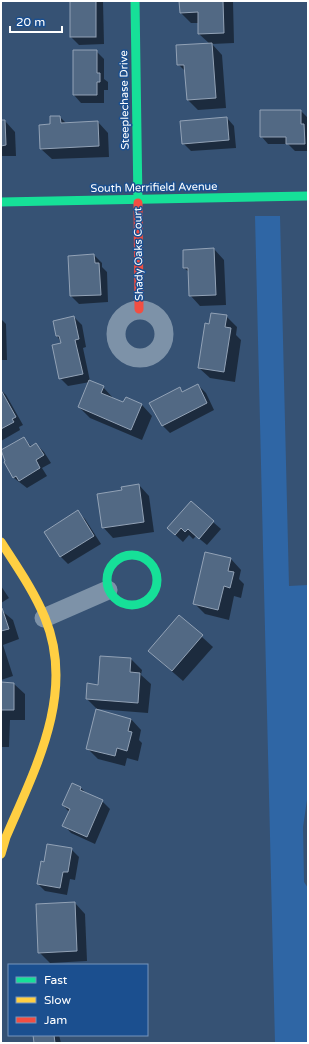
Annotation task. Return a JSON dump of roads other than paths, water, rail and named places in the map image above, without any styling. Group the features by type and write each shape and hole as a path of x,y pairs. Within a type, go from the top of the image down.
{"street":[{"name":"Steeplechase Drive","path":"135,1 138,199"},
{"name":"South Merrifield Avenue","path":"1,202 308,196"},
{"name":"Shady Oaks Court","path":"138,199 139,309"},
{"path":"1,542 50,631 58,679 56,705 48,735 6,837 1,854"},
{"path":"133,555 143,557 155,569 157,579 155,589 149,597 141,602 131,604 121,602 113,597 108,590 107,580 109,570 115,562 123,557 133,555"},
{"path":"44,618 108,590"}]}
